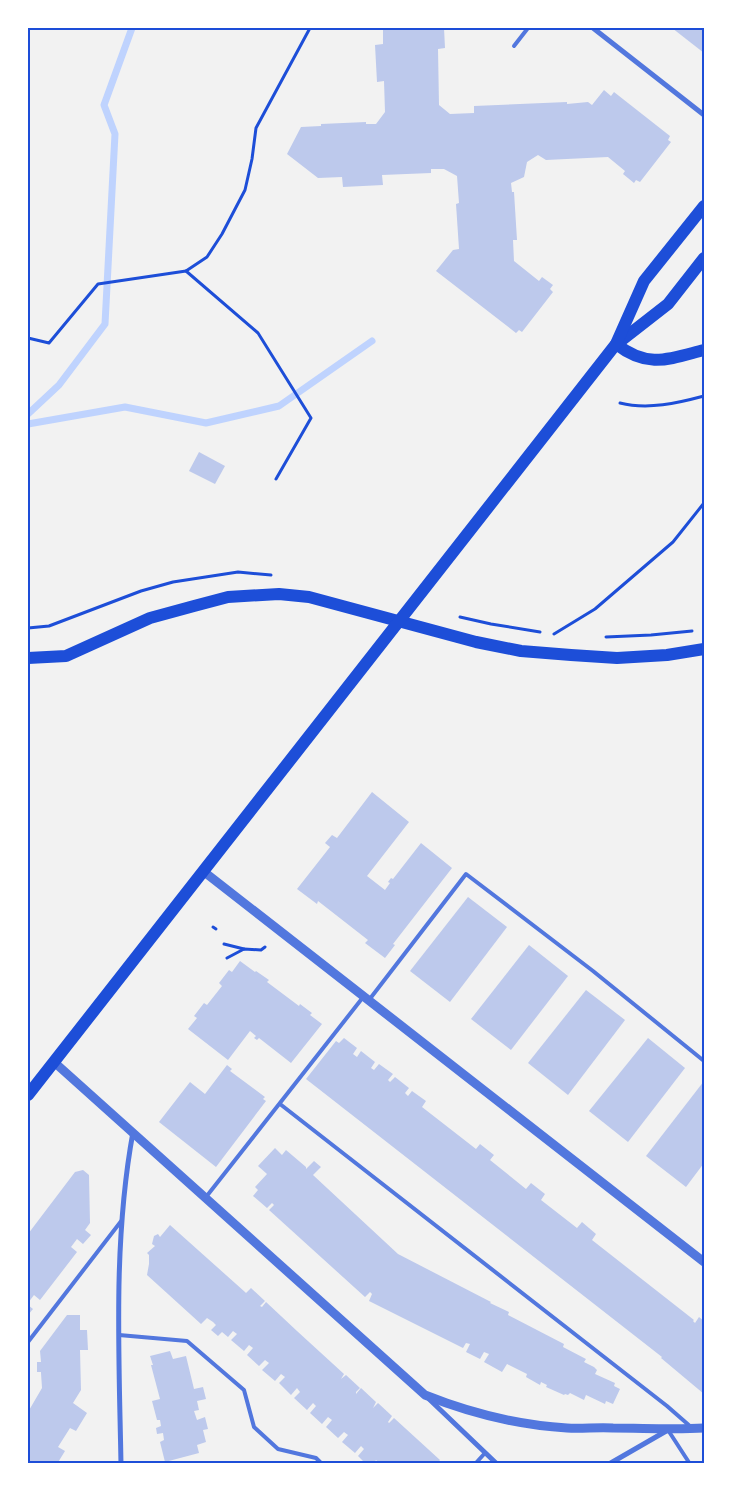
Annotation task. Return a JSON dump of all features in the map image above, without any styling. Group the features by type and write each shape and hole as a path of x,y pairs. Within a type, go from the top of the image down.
{"main road":[{"path":"28,1095 616,344 644,281 704,206"},
{"path":"616,344 668,304 704,258"},
{"path":"616,344 634,356 648,360 664,359 704,350"},
{"path":"28,658 66,656 150,618 228,597 279,594 309,597 476,642 521,650 571,656 617,658 667,655 704,650"}],"street":[{"path":"593,28 704,115"},
{"path":"204,871 704,1262"},
{"path":"54,1062 425,1395 497,1464"},
{"path":"122,1464 119,1279 122,1220 133,1132"},
{"path":"425,1395 451,1406 534,1425 568,1428 668,1430 704,1428"},
{"path":"609,1464 668,1430"}],"lane":[{"path":"514,46 528,28"},
{"path":"205,1198 466,874 593,971 704,1061"},
{"path":"280,1104 667,1406 692,1429"},
{"path":"28,1342 122,1220"},
{"path":"119,1335 187,1341 244,1390 254,1427 278,1448 316,1458 322,1464"},
{"path":"668,1430 690,1464"},
{"path":"475,1464 485,1453"}],"path":[{"path":"28,338 49,343 98,284 186,271 207,257 222,234 245,190 256,128 310,28"},
{"path":"186,271 258,333 311,418 276,478"},
{"path":"620,403 628,406 657,406 704,396"},
{"path":"554,634 595,609 673,542 704,503"},
{"path":"224,944 244,949 261,950 265,947"},
{"path":"227,958 244,949"}],"building":[{"path":"383,28 444,28 445,48 438,49 439,105 450,114 474,113 474,106 567,102 567,104 588,102 592,105 604,90 611,96 614,92 670,136 668,140 671,142 640,182 636,180 634,183 623,174 625,171 608,157 546,160 538,155 527,162 524,177 511,183 512,192 514,192 517,240 513,240 514,261 539,281 542,277 553,285 550,289 553,292 522,332 519,330 516,333 436,271 453,250 459,249 456,204 459,203 457,176 444,169 431,169 431,173 382,175 383,185 343,187 342,177 318,178 287,154 301,127 366,122 366,124 376,124 385,112 384,81 377,82 375,45 383,44"},
{"path":"672,28 704,28 704,53"},
{"path":"199,452 225,466 215,484 189,471"},
{"path":"372,792 409,822 367,876 385,890 391,878 393,879 421,843 452,868 393,944 395,945 385,958 365,943 368,940 318,901 317,904 297,889 330,847 325,843 332,835 337,838"},
{"path":"468,897 507,927 450,1002 410,971"},
{"path":"529,945 568,976 511,1050 471,1019"},
{"path":"240,961 269,980 267,982 299,1006 300,1004 312,1013 310,1015 322,1024 291,1063 259,1038 257,1040 254,1038 256,1036 250,1031 228,1060 188,1029 197,1018 194,1016 204,1003 207,1005 222,986 219,983 229,970 232,972"},
{"path":"586,990 625,1020 568,1095 528,1063"},
{"path":"344,1038 357,1048 353,1054 357,1057 361,1051 375,1062 371,1068 374,1070 379,1064 393,1074 388,1080 390,1082 395,1077 409,1088 405,1093 408,1096 412,1091 426,1101 422,1107 476,1149 480,1144 494,1155 490,1160 526,1189 531,1183 545,1194 541,1200 577,1228 582,1222 596,1234 592,1240 694,1320 695,1323 699,1317 704,1321 704,1394 662,1357 306,1079 336,1041 339,1043"},
{"path":"648,1038 685,1068 628,1142 589,1111"},
{"path":"227,1065 232,1069 230,1071 265,1097 263,1099 266,1101 216,1167 159,1122 190,1082 205,1094"},
{"path":"704,1081 704,1163 686,1187 646,1156"},
{"path":"275,1148 282,1155 286,1150 306,1169 314,1161 321,1167 313,1175 398,1254 509,1312 508,1315 564,1344 563,1347 586,1359 584,1362 597,1370 595,1374 615,1383 614,1386 620,1389 613,1404 606,1401 605,1404 586,1395 584,1400 570,1393 564,1395 546,1387 547,1385 541,1382 540,1385 526,1377 527,1374 507,1364 502,1372 484,1362 489,1354 484,1352 480,1359 466,1352 470,1344 466,1343 463,1348 369,1301 372,1294 370,1292 365,1297 269,1210 274,1205 272,1203 267,1208 253,1196 258,1190 255,1187 267,1174 258,1166"},
{"path":"83,1170 89,1175 90,1223 85,1230 91,1235 83,1244 77,1239 71,1247 77,1252 40,1300 34,1295 28,1303 28,1234 75,1172"},
{"path":"170,1225 246,1293 251,1288 265,1301 260,1306 262,1307 266,1302 344,1374 341,1379 346,1375 360,1388 356,1394 361,1388 376,1402 373,1408 378,1403 392,1416 389,1423 394,1418 440,1460 437,1464 380,1464 376,1460 373,1464 366,1464 358,1456 364,1449 361,1446 355,1453 342,1442 348,1435 344,1432 338,1438 326,1427 332,1420 328,1417 322,1424 310,1413 316,1406 313,1403 307,1410 294,1398 300,1392 297,1388 291,1395 279,1383 285,1377 281,1374 275,1381 262,1370 269,1363 265,1360 259,1366 247,1355 253,1348 249,1345 244,1351 231,1340 237,1334 233,1331 228,1337 222,1332 218,1336 211,1330 216,1325 207,1318 201,1324 147,1275 149,1255 147,1253 155,1246 152,1244 154,1236 158,1234 160,1237"},
{"path":"28,1305 33,1309 28,1315"},
{"path":"67,1315 80,1315 80,1330 87,1330 88,1350 80,1350 81,1390 73,1403 87,1413 76,1431 70,1428 58,1447 65,1451 57,1464 28,1464 28,1420 30,1417 28,1412 42,1388 41,1372 37,1372 37,1362 41,1362 40,1351"},
{"path":"170,1351 173,1359 186,1356 194,1389 203,1387 206,1399 197,1401 199,1410 194,1411 197,1420 205,1417 208,1429 203,1430 206,1442 197,1445 199,1453 165,1462 160,1442 164,1440 163,1433 157,1434 156,1428 161,1426 160,1420 157,1420 152,1401 160,1399 150,1356"}],"waterway":[{"path":"28,414 59,385 105,324 115,134 104,105 132,28"},
{"path":"28,424 125,407 206,423 279,406 372,341"}]}
